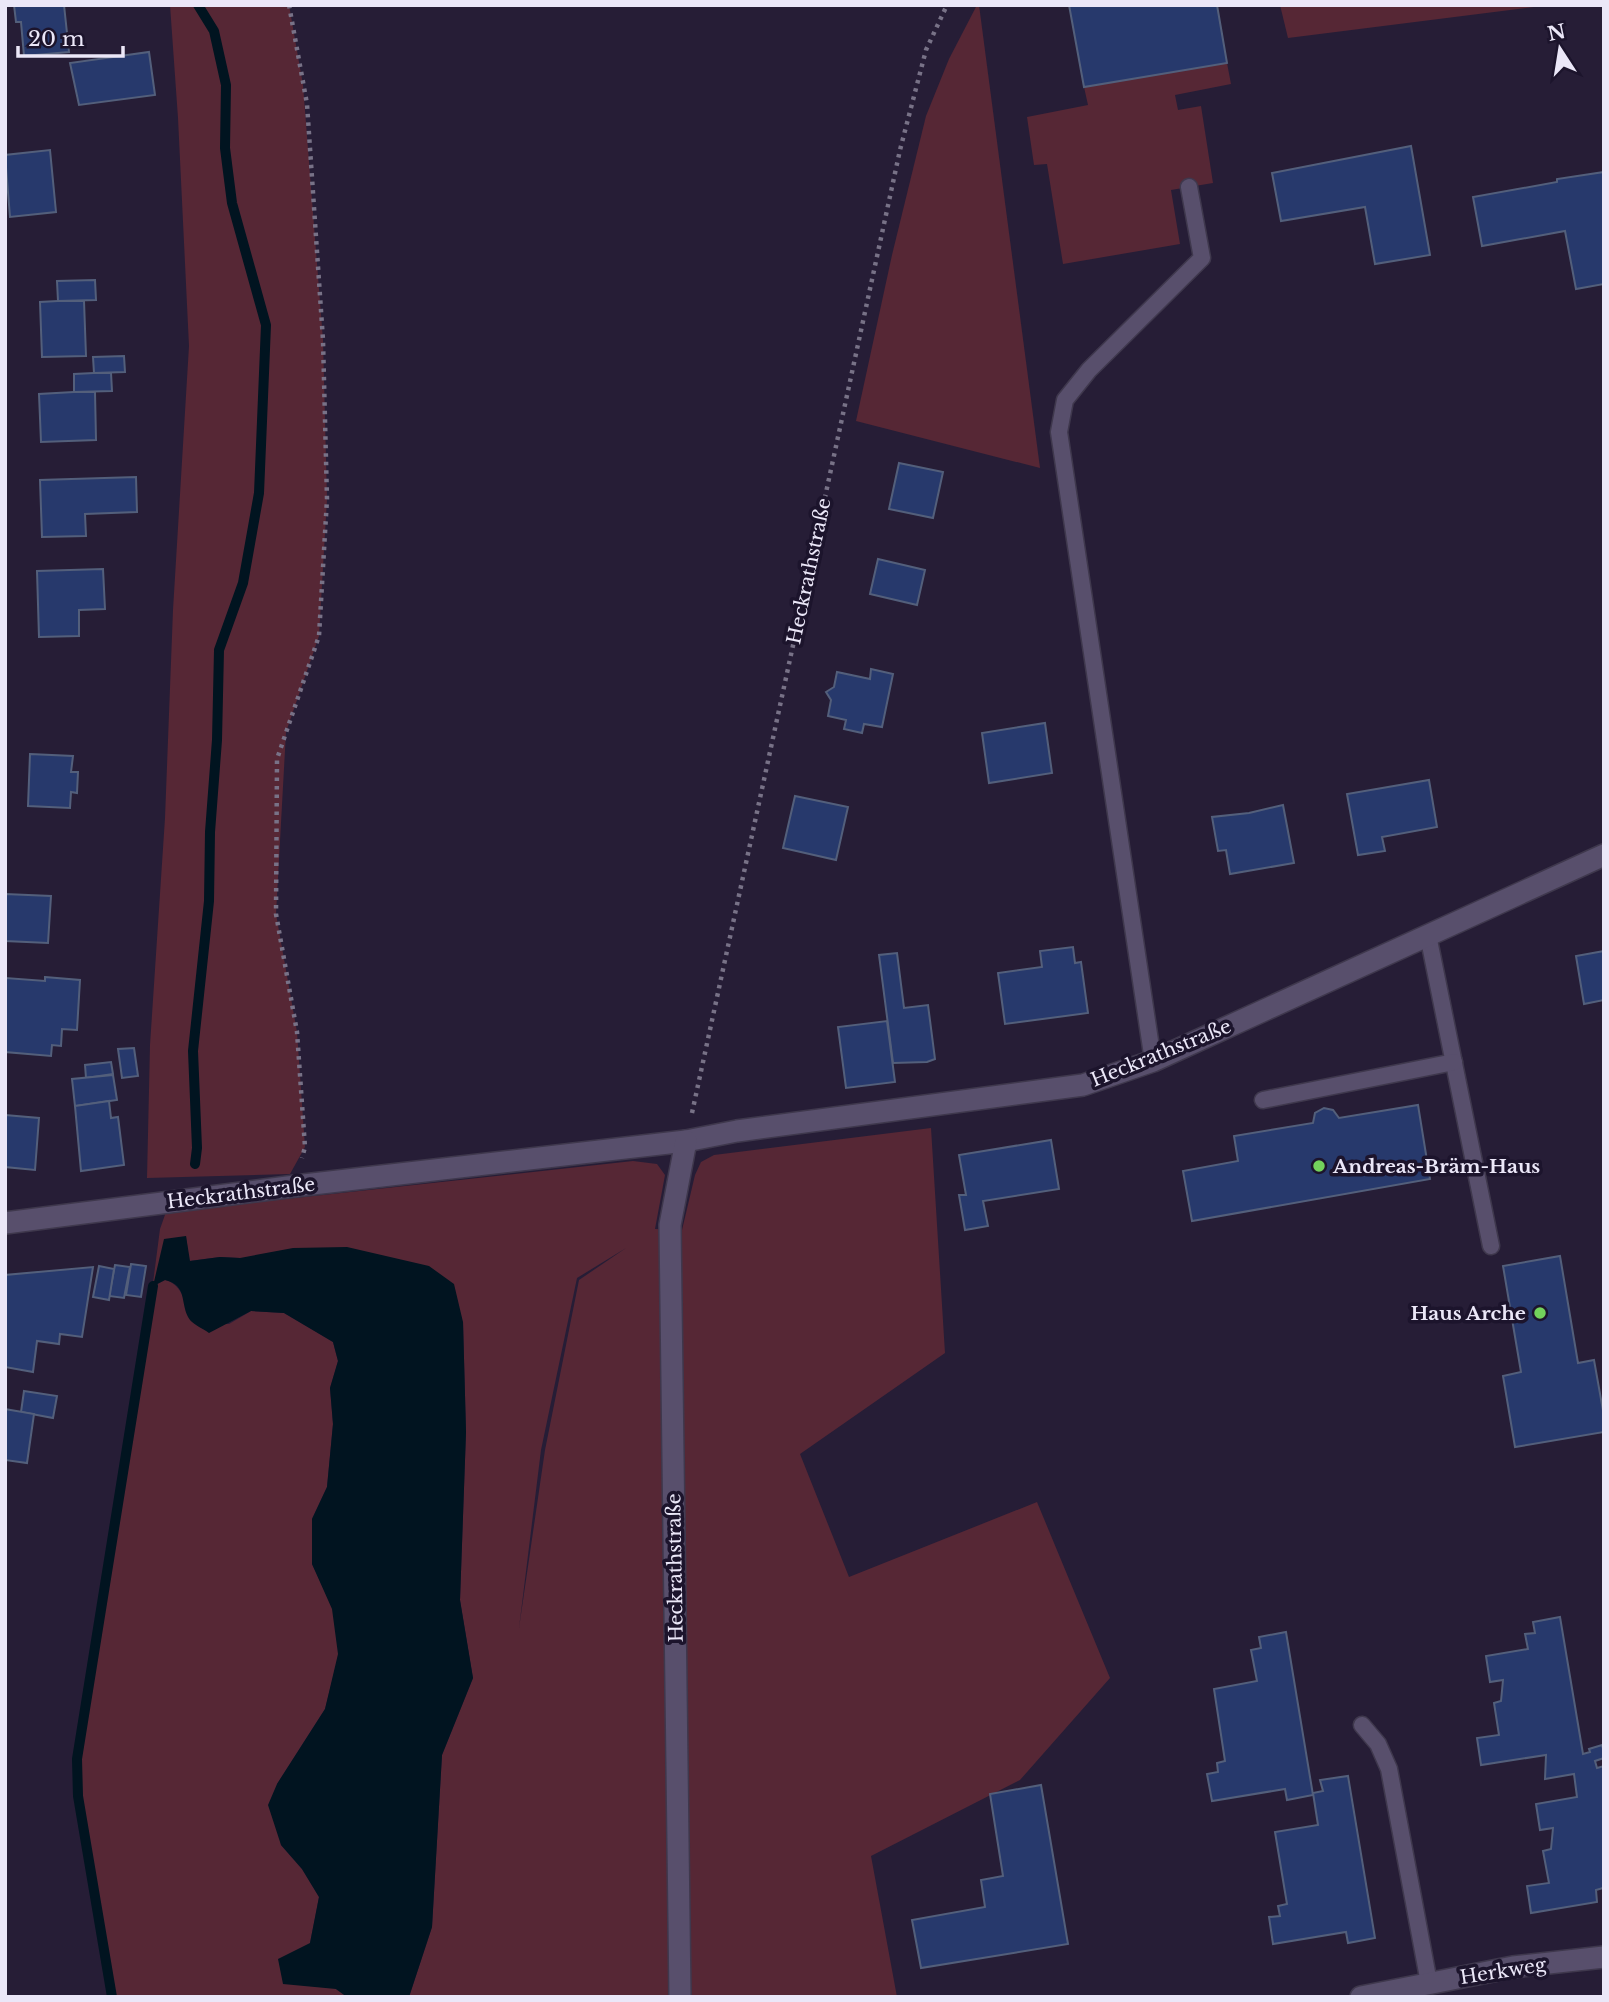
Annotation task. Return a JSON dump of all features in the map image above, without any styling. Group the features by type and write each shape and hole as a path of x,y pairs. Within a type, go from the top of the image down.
{"street":[{"name":"Heckrathstraße","path":"5,1223 686,1141 737,1131 1083,1085 1153,1061 1604,855"},
{"name":"Heckrathstraße","path":"680,1997 670,1225 686,1141"},
{"name":"Herkweg","path":"1361,1997 1513,1967 1604,1957"}],"lane":[{"path":"1153,1061 1059,432 1065,400 1089,370 1202,258 1189,187"},
{"path":"1428,935 1491,1246"},
{"path":"1263,1100 1454,1062"},
{"path":"1362,1725 1378,1744 1389,1769 1429,1983"}],"path":[{"path":"289,5 307,104 323,340 327,499 318,636 277,759 276,914 297,1032 305,1147 295,1186"},
{"name":"Heckrathstraße","path":"686,1141 900,150 926,50 947,5"}],"shaded area":[{"path":"170,5 289,5 303,85 323,340 327,499 319,636 286,732 276,914 297,1032 305,1147 290,1174 147,1178 150,1045 165,818 173,610 189,346"},
{"path":"977,5 1040,468 856,421 926,116 949,59"},
{"path":"1280,5 1550,5 1288,38"},
{"path":"1227,63 1231,84 1175,95 1178,110 1201,106 1213,183 1171,190 1180,244 1063,264 1047,164 1034,165 1027,117 1088,105 1084,87"},
{"path":"931,1128 945,1353 800,1454 849,1577 1037,1502 1110,1678 1020,1780 871,1856 897,1997 409,1997 432,1927 442,1755 473,1678 460,1600 466,1432 463,1322 240,1258 220,1257 189,1261 186,1236 154,1286 165,1280 176,1286 183,1296 191,1321 229,1324 251,1311 284,1313 333,1342 338,1361 330,1388 333,1424 327,1487 312,1519 312,1564 333,1609 339,1654 325,1709 277,1784 281,1845 302,1869 319,1897 310,1943 336,1989 347,1997 114,1997 74,1800 74,1758 136,1414 160,1229 166,1212 633,1161 657,1164 665,1175 655,1229 682,1230 695,1175 701,1162 714,1155","holes":["626,1248 579,1280 545,1450 519,1628 541,1450 577,1278"]}],"water":[{"path":"186,1236 190,1261 220,1257 240,1258 293,1248 347,1247 429,1266 454,1284 463,1322 466,1432 460,1600 473,1678 442,1755 432,1927 409,1997 347,1997 336,1989 283,1984 278,1959 310,1943 319,1897 302,1869 281,1845 268,1805 277,1784 325,1709 338,1654 332,1609 312,1564 312,1519 327,1487 333,1424 330,1388 338,1361 333,1342 284,1313 251,1311 209,1333 192,1322 181,1291 173,1283 165,1280 153,1286 164,1239"}],"building":[{"path":"14,5 64,5 69,52 24,56 21,22 16,22"},
{"path":"1069,5 1217,5 1227,63 1084,87"},
{"path":"149,52 155,95 79,105 70,63"},
{"path":"1411,146 1430,255 1375,264 1365,207 1281,221 1272,173"},
{"path":"50,150 56,212 10,217 5,155"},
{"path":"1604,172 1604,284 1576,289 1565,231 1482,246 1473,197"},
{"path":"95,280 96,300 58,301 57,281"},
{"path":"84,301 86,356 42,357 40,302"},
{"path":"124,356 125,372 94,373 93,357"},
{"path":"111,373 112,391 74,392 74,374"},
{"path":"95,392 96,440 41,442 39,394"},
{"path":"899,463 943,472 933,518 889,509"},
{"path":"136,477 137,512 85,514 86,536 42,537 40,480"},
{"path":"878,559 925,570 917,605 870,594"},
{"path":"103,569 105,609 79,610 79,636 39,637 37,571"},
{"path":"871,669 893,674 882,727 864,724 862,733 844,729 846,720 828,716 831,700 826,692 834,687 837,672 870,679"},
{"path":"1045,723 1052,773 989,783 982,733"},
{"path":"30,754 73,756 71,772 78,772 77,793 71,792 70,808 28,806"},
{"path":"1429,780 1437,827 1382,837 1385,851 1358,855 1347,794"},
{"path":"795,796 848,807 836,860 783,848"},
{"path":"1283,805 1294,863 1230,874 1226,850 1218,851 1212,817 1249,813"},
{"path":"5,894 51,896 48,943 5,941"},
{"path":"1073,947 1075,963 1081,962 1088,1013 1005,1024 998,973 1042,967 1040,951"},
{"path":"1604,951 1604,1000 1584,1004 1576,956"},
{"path":"897,953 904,1008 928,1005 935,1059 927,1062 893,1063 879,955"},
{"path":"45,977 80,980 77,1030 62,1029 61,1046 52,1045 51,1056 5,1052 6,978 45,981"},
{"path":"887,1021 895,1082 846,1088 838,1027"},
{"path":"134,1048 138,1076 122,1078 118,1049"},
{"path":"111,1062 113,1074 86,1078 85,1065"},
{"path":"113,1075 117,1100 75,1106 72,1079"},
{"path":"109,1101 111,1118 118,1117 124,1165 81,1171 75,1106"},
{"name":"Andreas-Bräm-Haus","path":"1418,1105 1430,1179 1192,1221 1183,1171 1238,1161 1234,1136 1313,1123 1315,1113 1324,1108 1333,1110 1339,1118"},
{"path":"5,1115 39,1118 35,1170 5,1167"},
{"path":"1051,1140 1059,1189 983,1201 988,1226 965,1230 959,1195 966,1195 959,1155"},
{"name":"Haus Arche","path":"1560,1256 1578,1363 1594,1360 1604,1416 1604,1432 1515,1447 1503,1376 1521,1372 1503,1266"},
{"path":"131,1264 146,1266 141,1297 126,1295"},
{"path":"115,1265 130,1267 124,1298 109,1296"},
{"path":"99,1266 114,1269 109,1300 93,1297"},
{"path":"93,1267 82,1337 60,1334 59,1344 37,1341 33,1372 5,1367 5,1275"},
{"path":"24,1391 57,1396 53,1418 21,1412"},
{"path":"5,1409 34,1414 27,1463 5,1460"},
{"path":"1560,1617 1583,1754 1602,1745 1604,1752 1604,1758 1595,1761 1597,1768 1604,1766 1604,1890 1596,1890 1597,1902 1531,1913 1527,1886 1549,1883 1543,1851 1551,1849 1553,1828 1540,1830 1536,1804 1577,1797 1574,1774 1545,1779 1546,1755 1481,1765 1477,1738 1499,1735 1494,1703 1501,1701 1503,1680 1490,1682 1486,1656 1528,1649 1525,1634 1535,1633 1533,1622"},
{"path":"1286,1632 1313,1795 1287,1800 1285,1789 1212,1801 1207,1774 1218,1772 1217,1763 1225,1761 1214,1689 1257,1681 1251,1650 1261,1648 1259,1637"},
{"path":"1348,1776 1375,1938 1348,1943 1346,1932 1273,1944 1269,1917 1280,1916 1278,1906 1287,1904 1275,1832 1318,1825 1313,1793 1323,1791 1320,1780"},
{"path":"1041,1785 1068,1944 921,1968 912,1920 985,1907 981,1880 1003,1876 990,1794"}],"waterway":[{"path":"195,1164 197,1148 193,1051 209,901 219,650 243,583 259,493 266,325 232,203 225,148 226,85 214,31 198,5"},
{"path":"112,1997 78,1796 77,1759 153,1286"}],"place":[{"name":"Andreas-Bräm-Haus","path":"1319,1166"},
{"name":"Haus Arche","path":"1540,1313"}]}
